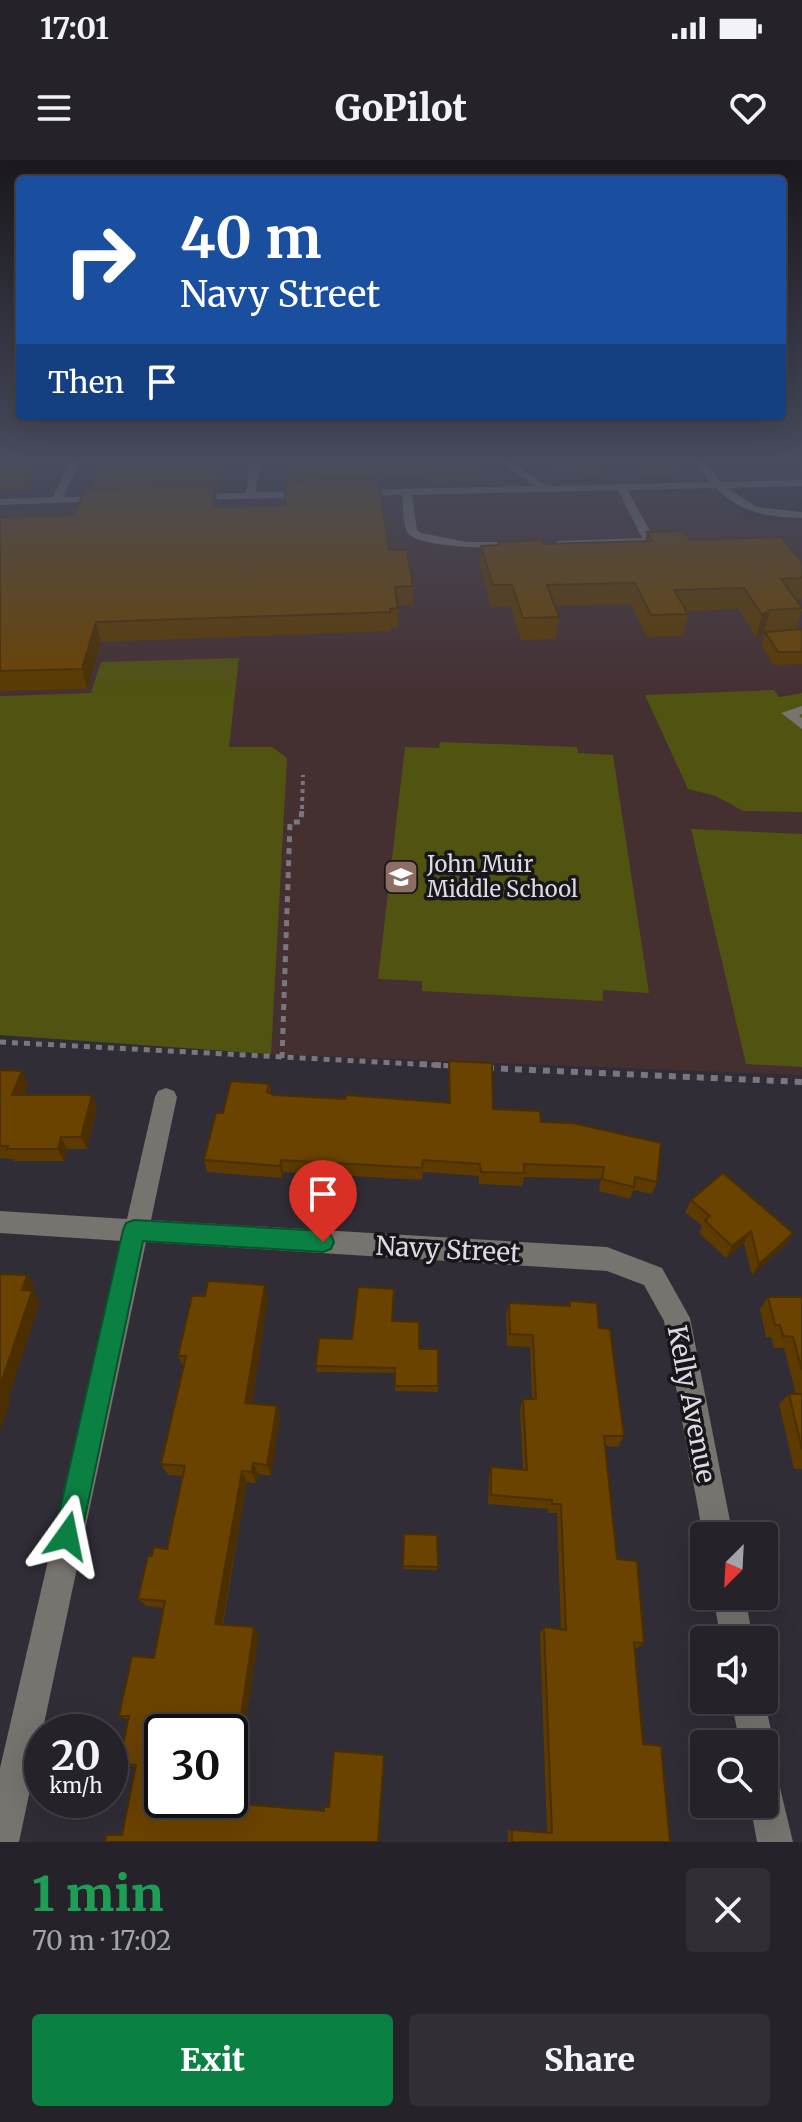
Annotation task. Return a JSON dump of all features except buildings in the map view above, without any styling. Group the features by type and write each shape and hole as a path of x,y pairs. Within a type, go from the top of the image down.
{"street":[{"path":"437,539 467,545 531,544"},
{"path":"546,544 648,539"},
{"path":"802,710 788,713 802,725"},
{"path":"1,1842 134,1230 166,1097"},
{"name":"Navy Street","path":"0,1222 607,1259 653,1276"},
{"name":"Kelly Avenue","path":"653,1276 677,1318 715,1522"},
{"path":"771,1818 775,1842"}],"path":[{"path":"282,1058 290,822 301,822 303,775"},
{"path":"0,1042 455,1066"},
{"path":"471,1067 802,1082"}],"shaded area":[{"name":"John Muir Middle School","path":"0,539 802,539 802,693 780,697 802,719 802,1075 271,1054 0,1035"},
{"path":"239,658 229,747 272,747 287,758 271,1054 0,1035 0,696 91,693 101,662"},
{"path":"774,690 779,697 802,693 802,812 743,811 716,796 688,789 645,695"},
{"path":"440,742 577,747 578,753 613,755 649,993 603,990 603,1001 422,991 422,981 378,979 405,747 439,748"},
{"path":"691,829 802,834 802,1067 746,1064"}],"place":[{"name":"John Muir Middle School","path":"401,877"}],"route":[{"path":"67,1536 134,1230 323,1242"}]}
